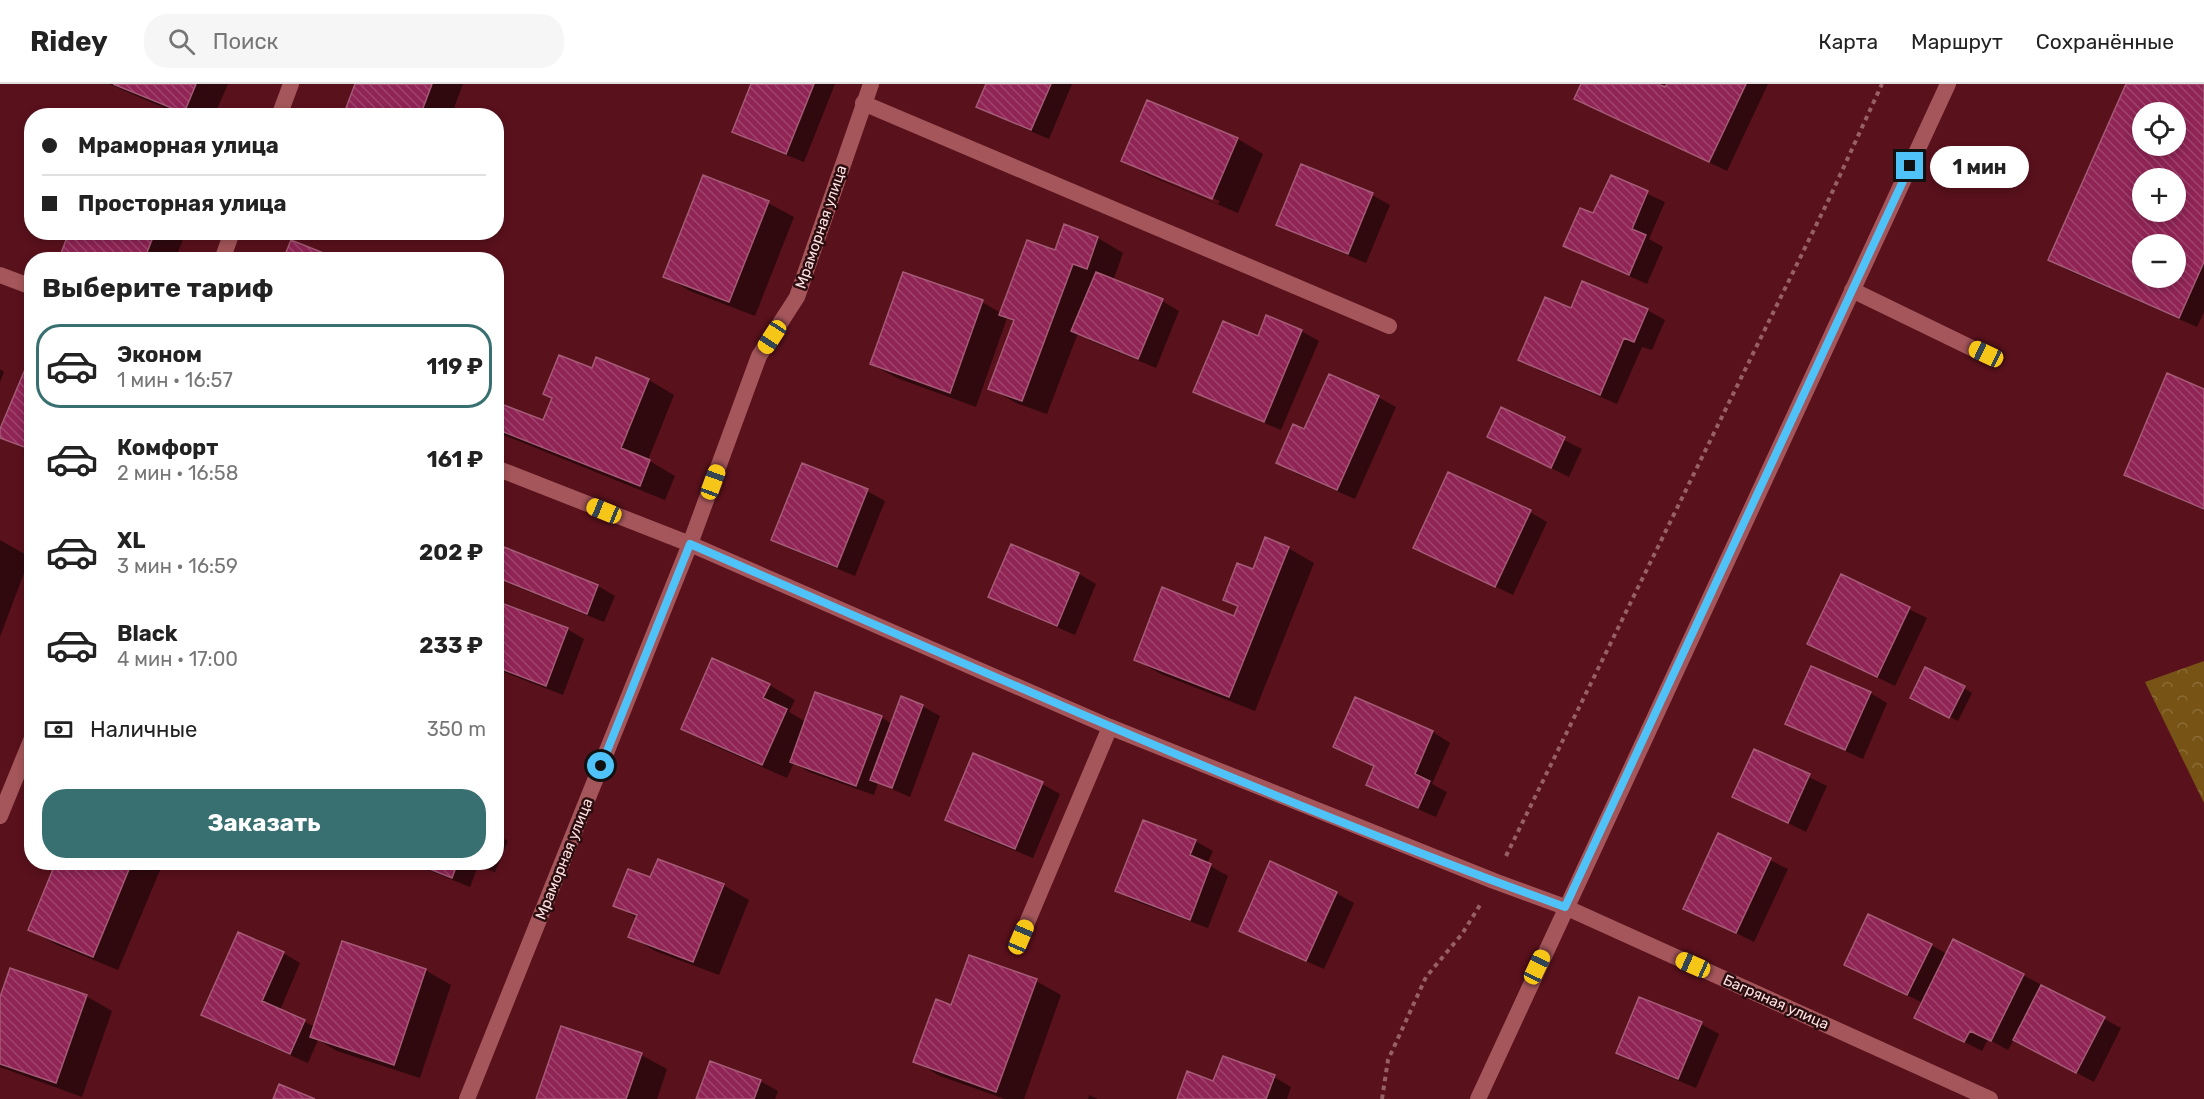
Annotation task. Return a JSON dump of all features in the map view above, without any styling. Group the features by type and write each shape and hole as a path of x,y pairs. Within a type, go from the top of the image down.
{"street":[{"path":"282,108 291,84"},
{"name":"Мраморная улица","path":"467,1099 690,544 759,356 797,297 871,84"},
{"path":"1478,1099 1948,84"},
{"path":"863,103 1389,326"},
{"path":"0,275 24,284"},
{"path":"1852,290 1986,354"},
{"name":"Багряная улица","path":"504,471 690,544 1110,728 1565,907 1990,1099"},
{"path":"1021,937 1110,728"},
{"path":"0,816 24,758"}],"path":[{"path":"1382,1099 1388,1060 1426,977 1462,934 1494,881 1829,199 1882,84"}],"green space":[{"path":"2204,661 2204,803 2145,682"}],"building":[{"path":"113,84 196,84 186,108 172,108"},
{"path":"355,84 432,84 423,108 346,108"},
{"path":"751,84 814,84 786,154 732,132"},
{"path":"986,84 1051,84 1031,130 976,107"},
{"path":"1581,84 1658,84 1665,87 1667,84 1746,84 1709,162 1574,99"},
{"path":"2126,84 2204,84 2204,262 2179,318 2048,260"},
{"path":"1147,100 1238,138 1212,199 1121,161"},
{"path":"1301,164 1373,193 1348,254 1276,225"},
{"path":"703,175 769,201 729,302 663,277"},
{"path":"1611,175 1648,191 1632,229 1646,235 1629,275 1563,246 1580,208 1593,213"},
{"path":"1064,224 1098,237 1087,269 1073,264 1022,401 988,389 1014,320 999,315 1027,240 1055,250"},
{"path":"66,240 152,240 147,252 62,252"},
{"path":"291,240 321,252 286,252"},
{"path":"903,272 983,300 950,393 870,364"},
{"path":"1096,272 1163,299 1138,359 1071,331"},
{"path":"1582,281 1648,309 1634,342 1624,338 1600,395 1518,360 1545,297 1571,308"},
{"path":"1266,315 1302,330 1264,422 1193,392 1223,321 1258,336"},
{"path":"559,355 592,368 596,357 649,379 621,448 650,460 640,486 504,432 504,405 543,420 552,398 543,394"},
{"path":"24,372 24,447 0,438 0,429"},
{"path":"2167,373 2204,389 2204,509 2124,475"},
{"path":"1329,374 1379,396 1337,490 1276,463 1293,424 1304,429"},
{"path":"1501,407 1565,437 1551,468 1487,437"},
{"path":"802,463 868,489 837,567 771,540"},
{"path":"1448,472 1531,510 1495,587 1413,548"},
{"path":"1265,537 1289,547 1229,697 1134,660 1162,587 1234,616 1238,606 1223,600 1237,563 1253,569"},
{"path":"1011,544 1079,573 1057,626 988,597"},
{"path":"504,547 598,585 587,614 504,580"},
{"path":"1841,574 1910,607 1877,677 1807,644"},
{"path":"504,604 568,628 546,686 504,670"},
{"path":"712,658 770,684 763,698 787,709 762,765 681,729"},
{"path":"1811,666 1871,692 1845,750 1785,724"},
{"path":"1925,667 1965,686 1949,718 1910,698"},
{"path":"815,692 882,716 856,786 790,762"},
{"path":"901,696 923,705 892,788 870,780"},
{"path":"1355,697 1433,731 1415,774 1430,781 1418,808 1366,785 1374,766 1333,747"},
{"path":"1754,749 1810,774 1788,823 1732,797"},
{"path":"973,753 1043,782 1015,849 945,820"},
{"path":"1143,820 1196,840 1190,855 1211,864 1190,920 1115,891"},
{"path":"1718,833 1771,858 1736,933 1683,909"},
{"path":"658,859 724,884 693,962 628,937 637,915 613,906 628,869 650,877"},
{"path":"1270,861 1337,892 1306,961 1239,931"},
{"path":"53,870 129,870 93,957 28,930"},
{"path":"432,870 455,870 452,878"},
{"path":"1868,914 1932,944 1907,995 1844,965"},
{"path":"238,932 284,952 262,1001 305,1020 290,1054 201,1015"},
{"path":"1953,939 2024,974 1991,1041 1970,1031 1964,1042 1914,1018"},
{"path":"342,941 426,969 394,1065 310,1037"},
{"path":"969,955 1037,979 996,1092 913,1062 936,999 951,1005"},
{"path":"10,968 87,995 56,1083 0,1064 0,997"},
{"path":"2041,985 2105,1017 2076,1073 2013,1040"},
{"path":"1639,997 1702,1022 1678,1079 1616,1053"},
{"path":"561,1026 642,1053 626,1099 536,1099"},
{"path":"1223,1056 1275,1075 1266,1099 1177,1099 1187,1071 1213,1081"},
{"path":"710,1061 761,1080 754,1099 696,1099"},
{"path":"279,1084 315,1099 273,1099"}],"route":[{"path":"601,766 690,544 1110,728 1565,907 1910,166"}]}
